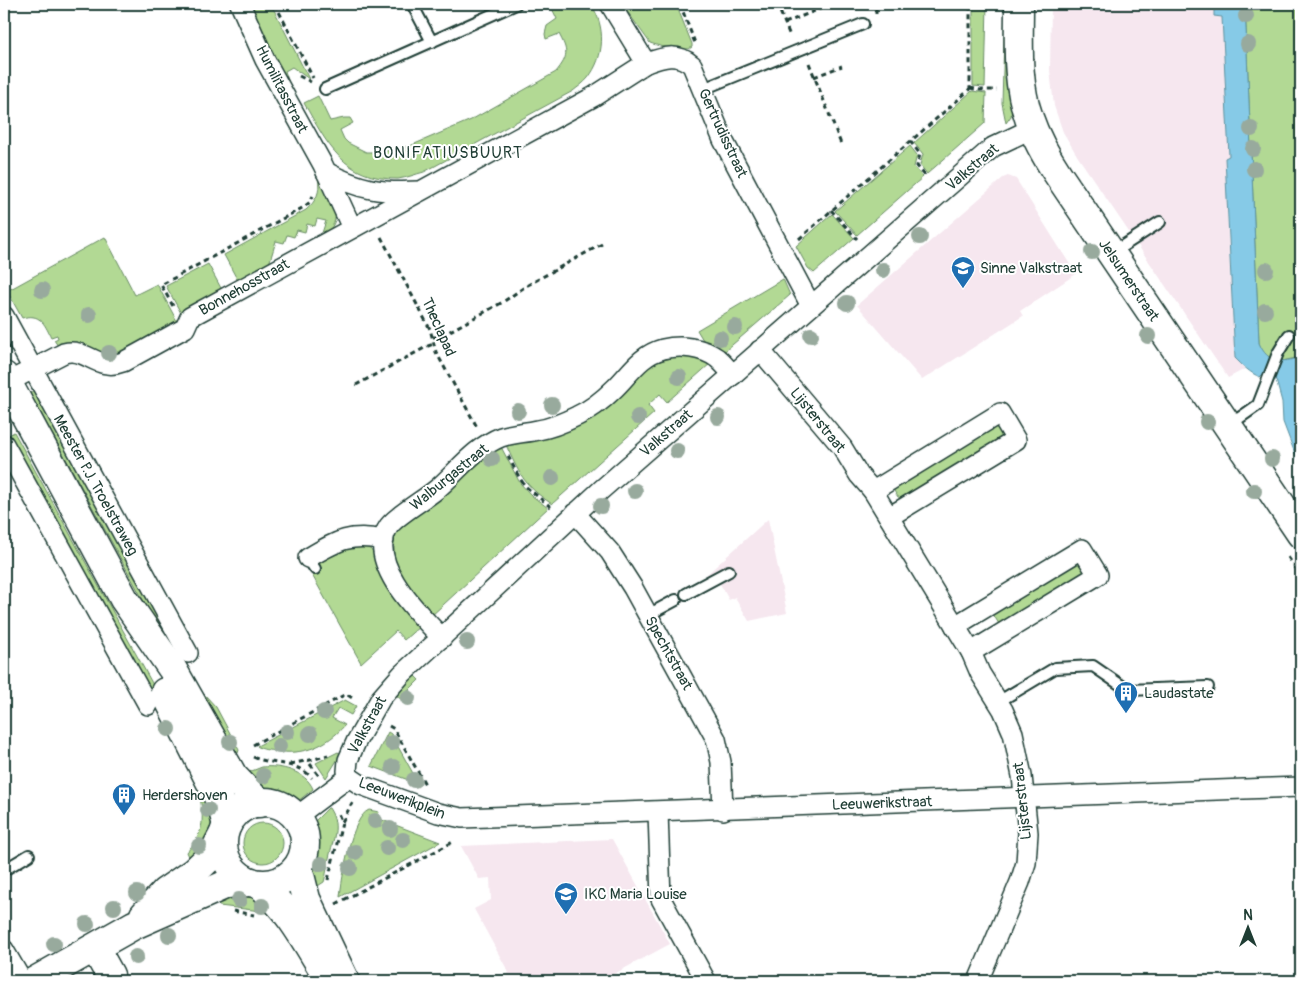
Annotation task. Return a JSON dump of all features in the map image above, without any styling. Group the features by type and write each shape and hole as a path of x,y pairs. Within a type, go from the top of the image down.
{"main road":[{"name":"Jelsumerstraat","path":"1020,4 1019,56 1022,88 1033,128 1052,165 1301,534"},
{"name":"Meester P.J. Troelstraweg","path":"4,381 124,599 146,657 218,797 225,830"},
{"path":"168,701 188,653"},
{"name":"Meester P.J. Troelstraweg","path":"168,701 259,802"},
{"path":"35,981 63,975 95,948 134,925 206,892 227,884 270,884 281,881 298,867 303,857 305,847 302,826 286,808 273,803 259,802 240,810 232,816 213,854 194,872 165,892 134,925"},
{"path":"225,830 222,846 230,868 238,876 253,883 274,897 286,911 331,981"},
{"path":"298,867 306,899 345,981"},
{"path":"95,948 110,975 109,981"}],"street":[{"name":"Humilitasstraat","path":"240,4 266,60 324,169"},
{"path":"610,4 646,63 665,57 676,56 685,59 692,65"},
{"name":"Bonnehosstraat","path":"4,381 70,351 76,352 95,362 115,365 186,328 190,317 593,97 646,63"},
{"name":"Gertrudisstraat","path":"692,65 723,140 811,306"},
{"name":"Valkstraat","path":"350,778 347,766 356,742 374,708 390,686 575,513 993,147 1033,128"},
{"path":"324,169 342,181 380,192 422,190"},
{"path":"324,169 352,228"},
{"name":"Meester P.J. Troelstraweg","path":"4,316 188,653"},
{"name":"Walburgastraat","path":"384,540 388,527 395,520 436,490 474,452 493,441 519,432 551,427 579,415 614,389 636,365 648,356 661,350 676,347 691,348 717,358 733,375"},
{"name":"Lijsterstraat","path":"760,350 842,447 873,491 971,652 980,673 998,702 1013,733 1025,798 1028,833 1026,863 1020,882 978,981"},
{"path":"873,491 1000,413 1016,440 889,517"},
{"name":"Meester P.J. Troelstraweg","path":"4,444 168,701"},
{"name":"Spechtstraat","path":"575,513 618,564 716,739 721,767 723,810"},
{"path":"311,564 346,538 359,536 384,540 385,561 392,576 414,608 442,638"},
{"path":"955,626 1082,549 1098,575 971,652"},
{"name":"Leeuwerikplein","path":"296,817 324,788 350,778 361,785 438,813 462,818"},
{"name":"Leeuwerikstraat","path":"462,818 723,810 1301,787"},
{"path":"658,812 661,899 706,981"},
{"path":"4,950 22,981"}],"lane":[{"path":"412,4 432,42"},
{"path":"325,89 516,4"},
{"path":"703,89 864,24"},
{"path":"1111,253 1160,222"},
{"path":"1228,426 1258,405 1283,344 1289,335"},
{"path":"686,594 729,571"},
{"path":"648,615 676,600"},
{"path":"998,702 1055,668 1093,666 1128,690 1208,687"},
{"path":"4,870 29,856"}],"path":[{"path":"275,4 315,83"},
{"path":"680,4 697,46 692,65"},
{"path":"777,4 814,77 841,144"},
{"path":"785,23 832,4"},
{"path":"781,249 794,243 970,88 970,4"},
{"path":"814,77 842,66"},
{"path":"970,88 998,90"},
{"path":"910,142 920,154 917,166 927,178"},
{"path":"188,322 180,319 162,285 310,202 315,190 312,173 324,169"},
{"path":"832,210 857,239"},
{"name":"Theclapad","path":"371,219 430,329 436,352 493,441 522,482 552,508"},
{"path":"433,337 439,337 503,302 526,286 602,244"},
{"path":"356,385 434,344"},
{"path":"253,745 346,694 354,699"},
{"path":"384,723 394,729 429,793"},
{"path":"324,788 310,776 290,764 315,760 342,745 356,742"},
{"path":"310,764 342,823 327,886"},
{"path":"336,904 453,842"},
{"path":"226,910 258,915"}],"shaded area":[{"path":"1051,4 1214,4 1214,16 1222,17 1229,156 1227,206 1235,358 1245,369 1228,378 1063,132 1054,106 1050,70"},
{"name":"Sinne Valkstraat","path":"1008,176 1016,179 1076,274 1020,311 1023,316 922,380 857,305 1003,178"},
{"path":"768,519 787,613 749,621 735,597 729,600 719,582 663,613 658,605 704,577"},
{"name":"IKC Maria Louise","path":"612,839 670,944 601,981 495,981 509,973 474,909 491,900 490,878 479,879 461,846"}],"green space":[{"path":"249,4 271,4 309,79 292,67 285,71 293,96"},
{"path":"550,4 591,4 596,13 602,41 598,60 588,78 573,91 424,172 398,179 379,178 351,166 339,157 330,145 304,103 318,96 330,121 350,118 353,123 340,130 344,139 366,152 380,152 410,146 471,120 556,72 563,62 566,53 559,34 546,39 547,26 557,19"},
{"path":"622,4 676,4 692,47 689,49 663,47 650,43"},
{"path":"973,4 987,4 985,87 973,86"},
{"path":"1005,4 1009,4 1012,107 1011,116 1006,123 1002,103"},
{"path":"1245,4 1301,4 1301,357 1282,361 1278,371 1262,351 1259,343"},
{"path":"972,91 986,93 985,123 927,174 920,165 923,154 914,143"},
{"path":"910,146 917,155 914,167 923,177 857,235 835,211"},
{"path":"318,178 334,209 334,223 329,230 321,236 326,221 317,219 315,226 307,224 305,232 297,230 294,237 287,235 284,243 276,241 269,264 238,281 224,255 306,210 317,196 319,188"},
{"path":"832,214 854,238 814,273 808,268 796,246"},
{"path":"105,237 135,295 157,284 178,323 122,352 117,352 113,356 97,353 85,345 76,343 64,343 58,346 54,340 58,338 57,335 51,337 41,320 33,317 22,318 7,291"},
{"path":"208,264 222,290 182,315 166,286"},
{"path":"783,279 790,295 725,351 703,340 697,330"},
{"path":"683,353 711,363 667,402 660,394 648,405 654,413 552,504 534,491 518,470 505,443 508,442 509,445 528,441 624,388 659,358 660,361 675,357 675,354"},
{"path":"34,390 174,649 169,647 30,393"},
{"path":"990,424 1001,426 1005,433 1003,444 909,500 898,497 894,491 897,481"},
{"path":"14,432 158,694 150,694 9,435"},
{"path":"500,445 520,483 531,495 548,508 430,617 414,598 391,555 394,555 394,541 391,540 395,530 455,482 457,484 472,469 470,466"},
{"path":"364,546 375,555 420,626 404,640 396,631 361,663 312,575 321,569 319,560 334,550"},
{"path":"1071,560 1083,562 1086,568 1083,580 1002,629 990,609"},
{"path":"414,675 419,680 409,690 414,696 406,704 395,694"},
{"path":"201,693 216,707 239,750 238,753 232,756"},
{"path":"345,700 356,706 351,715 338,708 332,718 345,725 322,744 305,751 295,752 268,750 257,746"},
{"path":"388,732 391,734 419,784 371,766"},
{"path":"338,752 341,754 326,778 316,763"},
{"path":"262,767 292,770 305,778 313,789 297,802 281,793 261,787 244,774"},
{"path":"206,794 213,815 212,830 191,861 187,852 200,832 202,813 200,797"},
{"path":"328,808 334,820 334,836 324,882 313,889 310,872 316,842 313,823"},
{"path":"369,810 379,812 377,818 440,842 340,897 345,863 352,836 357,824"},
{"path":"267,823 274,826 280,832 283,843 282,851 274,860 267,863 259,863 252,860 244,851 243,839 246,832 255,824"},
{"path":"244,893 258,897 271,914 219,906 215,899"}],"water":[{"path":"1214,4 1245,4 1259,343 1267,355 1276,360 1282,361 1301,357 1301,465 1283,422 1282,402 1276,380 1264,375 1260,377 1256,375 1235,358 1225,158 1229,156 1222,17 1214,16"}],"place":[{"name":"Sinne Valkstraat","path":"963,289"},
{"name":"Laudastate","path":"1126,714"},
{"name":"Herdershoven","path":"124,816"},
{"name":"IKC Maria Louise","path":"566,915"}],"district":[{"name":"BONIFATIUSBUURT","path":"448,152"}]}
